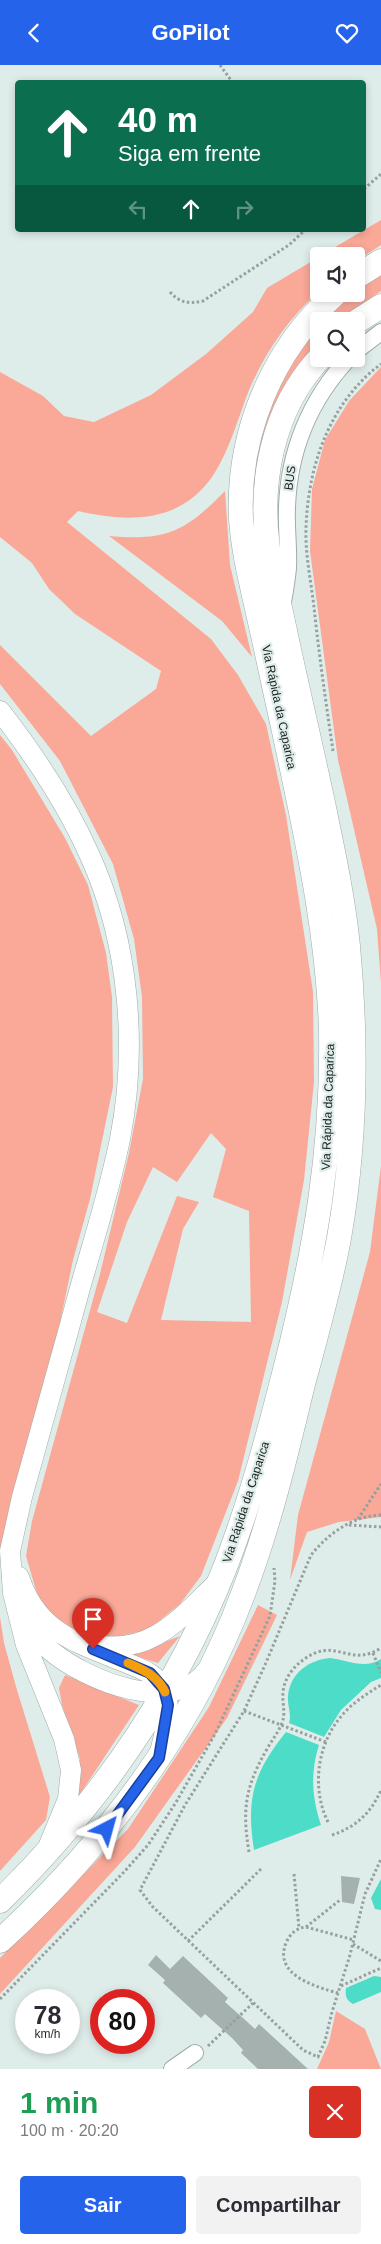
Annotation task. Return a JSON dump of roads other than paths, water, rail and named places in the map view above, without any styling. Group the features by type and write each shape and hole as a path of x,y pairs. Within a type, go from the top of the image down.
{"highway":[{"path":"365,271 381,261"},
{"name":"Via Rápida da Caparica","path":"0,1901 46,1854 109,1779 165,1692 191,1645 220,1580 253,1489 302,1303 322,1201 330,1101 330,1009 321,915 244,550 241,515 242,478 251,429 267,386 296,337 326,302"},
{"path":"365,316 381,306"},
{"name":"Via Rápida da Caparica","path":"0,1941 80,1861 131,1798 159,1758 193,1701 222,1646 256,1559 279,1479 339,1236 351,1135 354,1040 346,928 335,862 266,534 264,507 268,466 274,440 284,412 299,384 313,367"}],"main road":[{"path":"0,711 51,784 91,857 111,915 120,953 127,1005 129,1051 124,1112 116,1155 16,1521 10,1551 11,1581 23,1634 68,1751 71,1779 68,1799 46,1854"},
{"path":"16,1521 14,1553 22,1588 38,1615 47,1625 69,1638 150,1673 160,1683 165,1692 168,1713 159,1758"},
{"path":"69,1638 100,1646 123,1645 146,1640 177,1622 220,1580"},
{"path":"11,1581 17,1604 28,1625 43,1643 67,1661 98,1677 137,1692 182,1690 198,1680 222,1646"},
{"path":"53,1712 52,1684 59,1670 67,1661 86,1657 110,1665 150,1673"}],"street":[{"path":"365,344 381,332"},
{"name":"BUS","path":"282,612 288,567 287,507 292,461 300,434 316,401 342,367"},
{"path":"172,2069 195,2053"}]}
